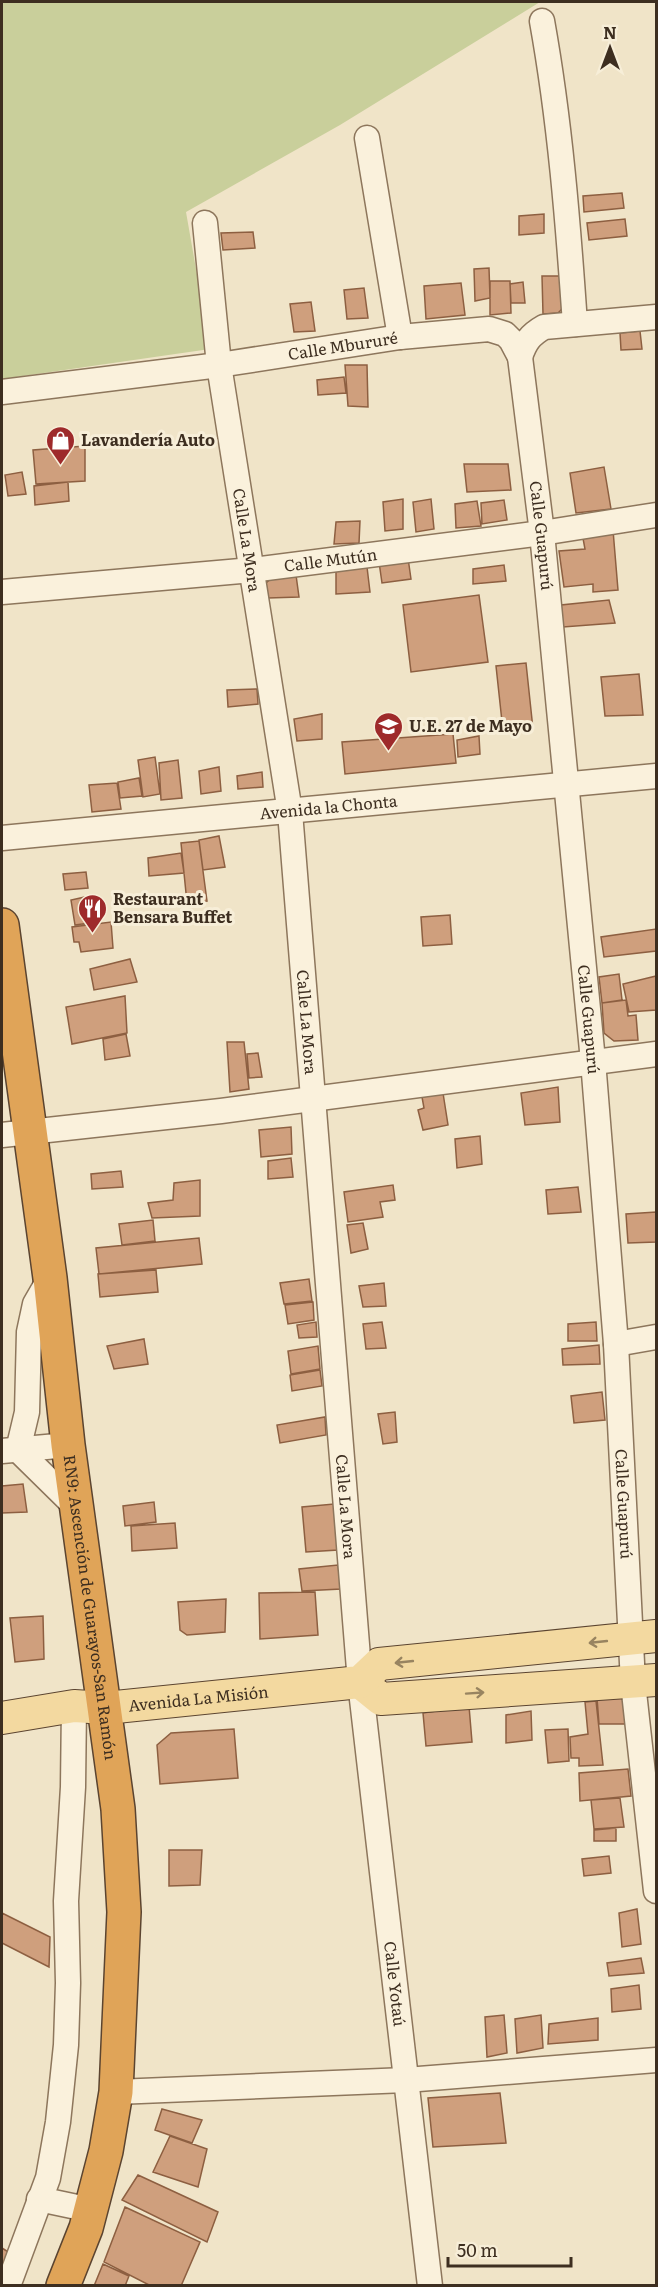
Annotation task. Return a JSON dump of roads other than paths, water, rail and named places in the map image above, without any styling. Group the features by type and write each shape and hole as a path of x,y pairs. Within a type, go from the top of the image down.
{"highway":[{"name":"RN9: Ascención de Guarayos-San Ramón","path":"2,925 16,1132 50,1278 77,1508 90,1707 118,1809 124,1912 116,2092 106,2151 86,2229 63,2286"}],"main road":[{"path":"643,1637 379,1664 360,1682 381,1699 645,1681"},
{"name":"Avenida La Misión","path":"2,1718 90,1707 360,1682"}],"street":[{"path":"542,21 554,86 575,324"},
{"path":"367,138 400,337"},
{"name":"Calle La Mora","path":"205,224 219,365 290,812 360,1682"},
{"path":"520,357 525,342 532,334 544,327 657,317"},
{"name":"Calle Mbururé","path":"2,392 219,365 400,337 489,329 544,327"},
{"path":"489,329 505,334 512,340 520,357"},
{"name":"Calle Guapurú","path":"520,357 542,533 593,1061 643,1637 657,1891"},
{"name":"Calle Mutún","path":"2,592 252,570 542,533 657,515"},
{"name":"Avenida la Chonta","path":"2,838 657,776"},
{"path":"16,1132 221,1111 657,1054"},
{"path":"10,1450 27,1412 29,1332 35,1304 50,1278"},
{"path":"616,1344 657,1337"},
{"path":"10,1450 68,1445"},
{"path":"10,1450 77,1508"},
{"name":"Calle Yotaú","path":"360,1682 430,2286"},
{"path":"8,2286 19,2262 48,2178 52,2156 66,2045 68,1983 66,1901 73,1787 90,1707"},
{"path":"116,2092 406,2080 657,2060"},
{"path":"39,2199 91,2210"}],"place":[{"name":"Lavandería Auto","path":"60,466"},
{"name":"U.E. 27 de Mayo","path":"388,752"},
{"name":"Restaurant Bensara Buffet","path":"92,934"}]}
